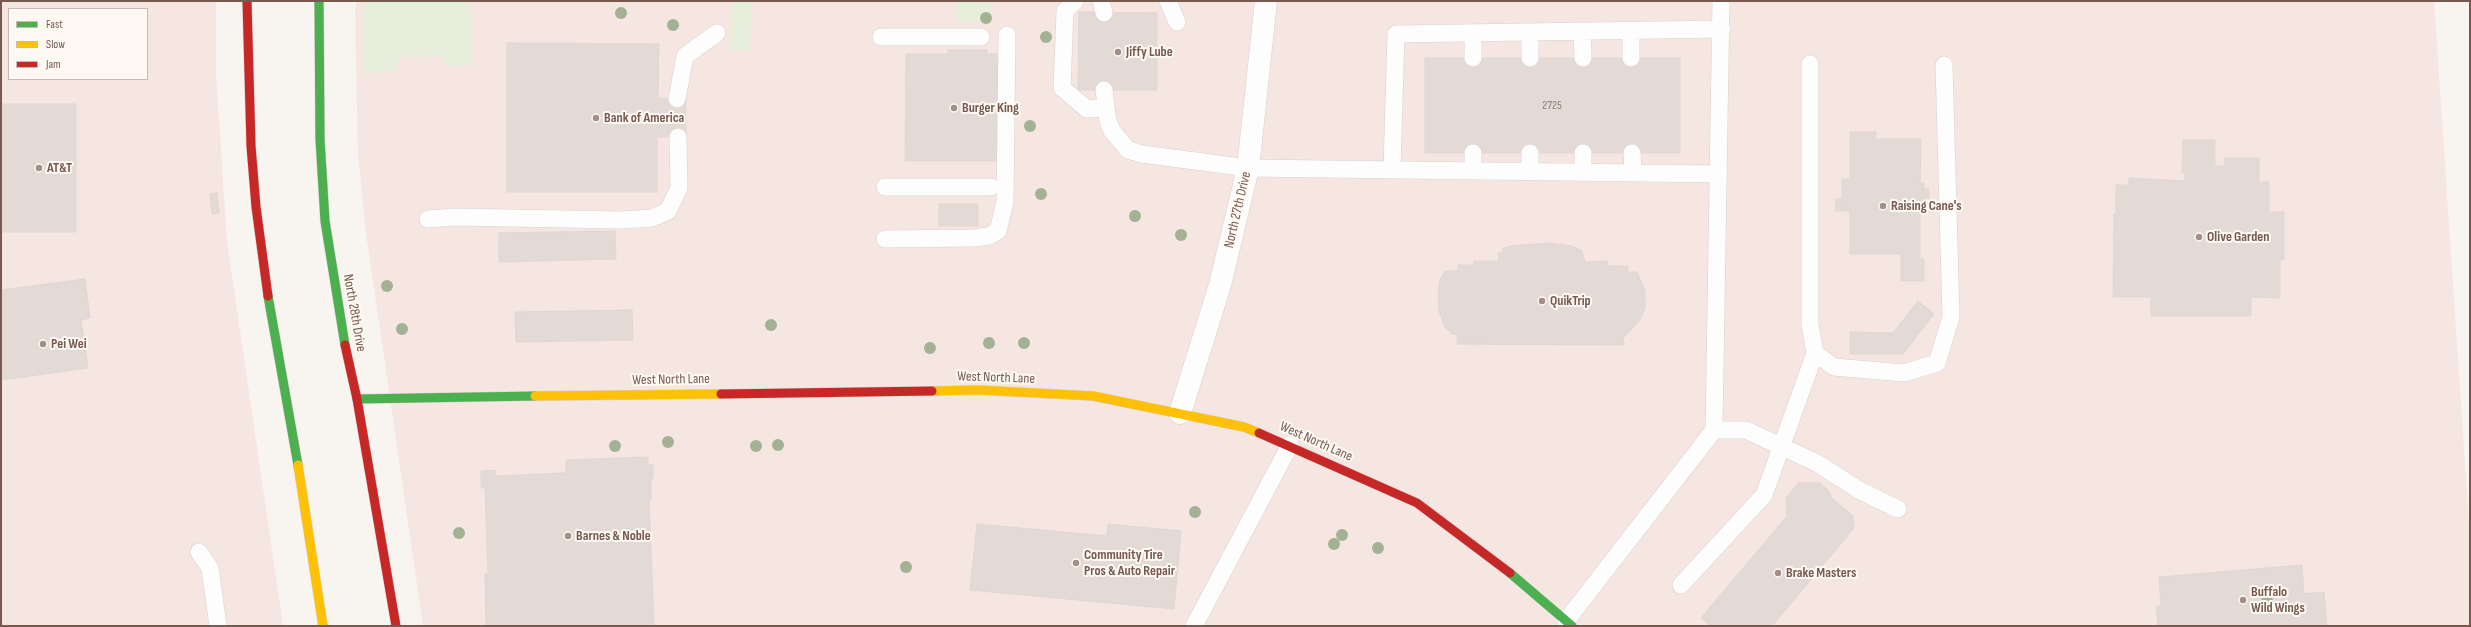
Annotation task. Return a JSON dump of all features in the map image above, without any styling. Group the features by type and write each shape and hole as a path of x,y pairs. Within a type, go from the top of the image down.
{"street":[{"path":"246,1 251,146 256,208 272,324 292,427 323,626"},
{"name":"North 28th Drive","path":"319,1 320,138 325,221 340,325 357,398 396,626"},
{"name":"North 27th Drive","path":"1180,413 1220,285 1248,168 1266,1"},
{"name":"West North Lane","path":"357,398 978,390 1092,396 1244,427 1290,445 1417,504 1489,555 1569,623"}],"lane":[{"path":"1075,1 1065,11 1062,88 1087,109 1106,108"},
{"path":"1168,1 1177,22"},
{"path":"1569,623 1714,430 1722,29 1721,1"},
{"path":"1392,169 1396,34 1722,29"},
{"path":"1582,31 1582,58"},
{"path":"1631,31 1631,58"},
{"path":"1530,32 1530,58"},
{"path":"676,99 685,56 717,33"},
{"path":"1473,33 1473,58"},
{"path":"885,239 975,238 989,236 998,231 1005,202 1007,35"},
{"path":"881,36 980,37"},
{"path":"1681,585 1764,495 1815,352 1810,325 1810,64"},
{"path":"1815,352 1834,367 1904,373 1937,363 1951,317 1944,65"},
{"path":"1104,90 1108,121 1112,131 1128,150 1142,154 1248,168 1719,174"},
{"path":"428,219 454,217 622,220 652,218 668,211 679,188 678,137"},
{"path":"1474,153 1474,170"},
{"path":"1530,153 1530,171"},
{"path":"1582,153 1583,172"},
{"path":"1632,153 1633,173"},
{"path":"885,187 991,188"},
{"path":"1714,430 1746,430 1817,463 1859,490 1898,509"},
{"path":"1194,626 1290,445"},
{"path":"199,552 210,568 218,626"}],"shaded area":[{"path":"1,1 216,1 216,75 227,241 283,626 1,626"},
{"path":"357,1 2434,1 2470,538 2470,626 423,626 366,233 358,154 355,11"}],"green space":[{"path":"365,1 470,1 472,65 448,66 442,61 441,55 399,58 396,70 364,73 363,9"},
{"path":"731,1 751,1 750,51 730,51"},
{"path":"956,1 990,1 992,21 956,22"}],"building":[{"name":"Jiffy Lube","path":"1079,12 1157,13 1157,90 1078,90"},
{"name":"Bank of America","path":"507,43 659,44 658,98 686,99 686,137 657,137 657,192 507,192"},
{"name":"Burger King","path":"948,50 987,50 987,54 1003,54 1003,161 905,161 906,54 948,54"},
{"path":"1425,58 1680,58 1680,153 1425,153"},
{"name":"AT&T","path":"1,104 76,104 76,232 1,232"},
{"name":"Raising Cane's","path":"1850,132 1876,132 1876,139 1921,139 1920,183 1924,183 1924,207 1920,207 1920,259 1924,259 1924,281 1901,281 1901,254 1850,254 1850,211 1842,211 1842,179 1850,179"},
{"name":"Olive Garden","path":"2183,140 2215,140 2215,166 2225,166 2225,158 2259,158 2259,182 2269,182 2269,212 2284,212 2284,260 2280,260 2280,298 2251,297 2251,316 2151,316 2151,297 2113,297 2114,214 2116,214 2116,185 2129,185 2129,178 2185,181 2185,173 2182,173"},
{"path":"1924,189 1929,189 1929,199 1924,199"},
{"path":"217,193 219,213 212,214 210,194"},
{"path":"1836,199 1842,199 1842,211 1836,211"},
{"path":"939,204 978,204 978,226 939,226"},
{"path":"615,231 616,259 499,262 499,233"},
{"name":"QuikTrip","path":"1548,243 1572,246 1582,251 1585,262 1607,261 1608,266 1628,266 1627,272 1637,272 1645,291 1645,308 1640,320 1623,338 1624,345 1457,344 1457,335 1452,334 1445,327 1439,312 1438,294 1440,280 1445,271 1458,271 1458,265 1474,265 1474,261 1499,261 1498,253 1502,253 1502,249 1510,246"},
{"name":"Pei Wei","path":"85,279 90,318 81,320 88,368 1,380 1,290"},
{"path":"1918,301 1934,314 1903,354 1850,354 1850,332 1893,333"},
{"path":"632,310 633,340 516,342 515,312"},
{"name":"Barnes & Noble","path":"648,457 648,465 653,465 651,499 649,499 654,626 486,626 485,574 488,574 485,488 481,488 481,471 495,470 495,476 566,473 566,460"},
{"name":"Brake Masters","path":"1798,483 1820,483 1829,491 1832,498 1853,516 1854,528 1772,626 1710,626 1701,618 1787,516 1786,498"},
{"name":"Community Tire Pros & Auto Repair","path":"977,524 1107,536 1108,524 1181,531 1174,609 970,590"},
{"name":"Buffalo Wild Wings","path":"2302,565 2304,594 2324,592 2327,626 2158,626 2156,606 2161,606 2159,577"}],"traffic: fast":[{"path":"319,1 320,139 325,221 345,345"},
{"path":"268,296 298,465"},
{"path":"357,399 535,396"},
{"path":"1510,573 1572,626"}],"traffic: slow":[{"path":"932,391 978,390 1093,396 1244,427 1259,433"},
{"path":"535,396 721,394"},
{"path":"298,465 323,626"}],"traffic: jam":[{"path":"247,1 251,146 256,207 268,296"},
{"path":"345,345 357,399 396,626"},
{"path":"721,394 932,391"},
{"path":"1259,433 1417,503 1510,573"}],"place":[{"name":"Jiffy Lube","path":"1118,52"},
{"name":"Burger King","path":"954,108"},
{"name":"Bank of America","path":"596,118"},
{"name":"AT&T","path":"39,168"},
{"name":"Raising Cane's","path":"1883,206"},
{"name":"Olive Garden","path":"2199,237"},
{"name":"QuikTrip","path":"1542,301"},
{"name":"Pei Wei","path":"43,344"},
{"name":"Barnes & Noble","path":"568,536"},
{"name":"Community Tire Pros & Auto Repair","path":"1076,563"},
{"name":"Brake Masters","path":"1778,573"},
{"name":"Buffalo Wild Wings","path":"2243,600"}]}
